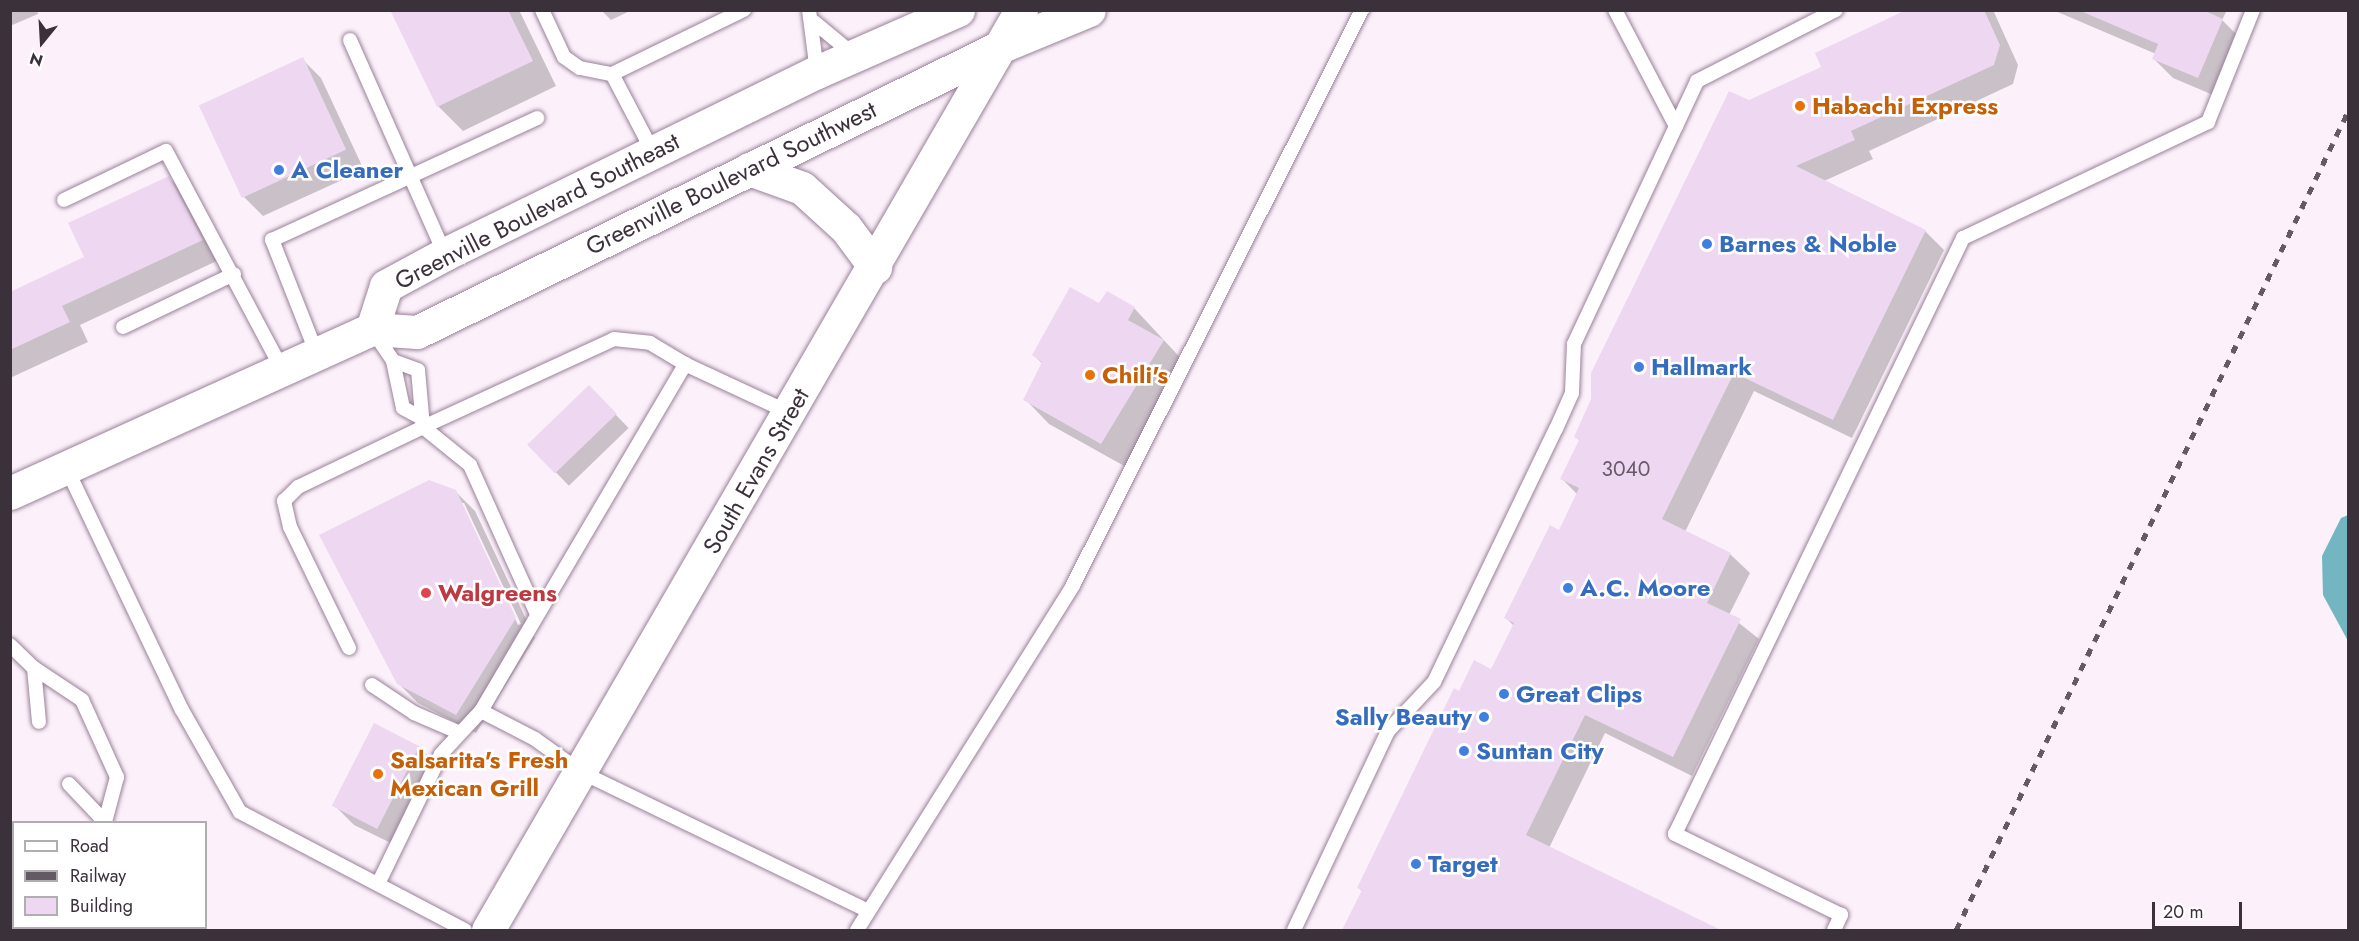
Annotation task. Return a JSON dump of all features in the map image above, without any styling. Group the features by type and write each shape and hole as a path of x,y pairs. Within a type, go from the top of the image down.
{"main road":[{"name":"Greenville Boulevard Southeast","path":"372,330 386,286 445,254 817,72 958,10"},
{"name":"South Evans Street","path":"488,930 875,267 1021,10"},
{"name":"Greenville Boulevard Southwest","path":"372,330 417,332 1002,46 1089,10"},
{"path":"749,169 802,188 846,228 875,267"},
{"path":"10,493 372,330"}],"lane":[{"path":"542,10 564,57 580,68 612,74 718,16 744,10"},
{"path":"857,930 867,910 1073,585 1362,10"},
{"path":"1615,10 1676,126"},
{"path":"1294,930 1388,731 1434,682 1556,429 1572,393 1574,344 1697,81 1836,10"},
{"path":"1834,930 1841,915 1675,834 1963,238 2208,122 2253,10"},
{"path":"812,16 854,55"},
{"path":"812,16 817,72"},
{"path":"350,40 445,254"},
{"path":"612,74 653,152"},
{"path":"317,354 272,240 537,118"},
{"path":"64,200 166,151 234,274 282,369"},
{"path":"123,327 234,274"},
{"path":"372,330 393,361 403,408 470,465 536,612"},
{"path":"349,648 290,527 284,501 298,487 420,421 485,401 614,339 650,343 685,364 790,412"},
{"path":"393,361 418,370 420,421"},
{"path":"378,884 413,803 460,733 481,711 536,612 685,364"},
{"path":"66,466 182,710 240,812 465,930"},
{"path":"10,645 34,668 82,700 117,777 105,821"},
{"path":"34,668 39,722"},
{"path":"372,686 414,713 460,733"},
{"path":"481,711 535,739 581,772 867,910"},
{"path":"69,784 104,821"}],"water":[{"path":"2348,515 2348,641 2323,595 2322,556 2341,518"}],"building":[{"path":"390,10 508,10 533,61 437,107"},
{"path":"1906,10 1984,10 2000,45 1994,65 1851,131 1855,140 1796,166 1926,230 1833,420 1734,373 1662,519 1731,553 1707,603 1741,619 1673,757 1585,715 1526,835 1721,930 1342,930 1362,890 1357,888 1454,688 1459,691 1474,660 1491,669 1514,623 1504,618 1550,525 1559,530 1579,488 1560,479 1579,440 1574,437 1591,399 1591,373 1729,91 1749,100 1821,67 1815,53"},
{"path":"2078,10 2203,10 2223,19 2198,78 2152,59 2158,44"},
{"path":"303,57 346,149 242,198 199,106"},
{"path":"169,176 203,240 62,306 70,322 10,350 10,292 84,257 68,223"},
{"name":"Chili's","path":"1070,287 1099,303 1107,291 1135,307 1128,320 1164,340 1101,444 1023,400 1042,362 1032,355"},
{"path":"589,385 617,414 555,474 527,445"},
{"path":"429,480 456,490 516,618 456,715 397,684 319,535"},
{"path":"374,723 419,746 377,829 332,806"}],"railway":[{"path":"1956,930 2348,111"}],"place":[{"name":"Habachi Express","path":"1800,106"},
{"name":"A Cleaner","path":"279,170"},
{"name":"Barnes & Noble","path":"1707,244"},
{"name":"Hallmark","path":"1639,367"},
{"name":"Chili's","path":"1090,375"},
{"name":"A.C. Moore","path":"1568,588"},
{"name":"Walgreens","path":"426,593"},
{"name":"Great Clips","path":"1504,694"},
{"name":"Sally Beauty","path":"1484,717"},
{"name":"Suntan City","path":"1464,751"},
{"name":"Salsarita's Fresh Mexican Grill","path":"378,774"},
{"name":"Target","path":"1416,864"}]}
